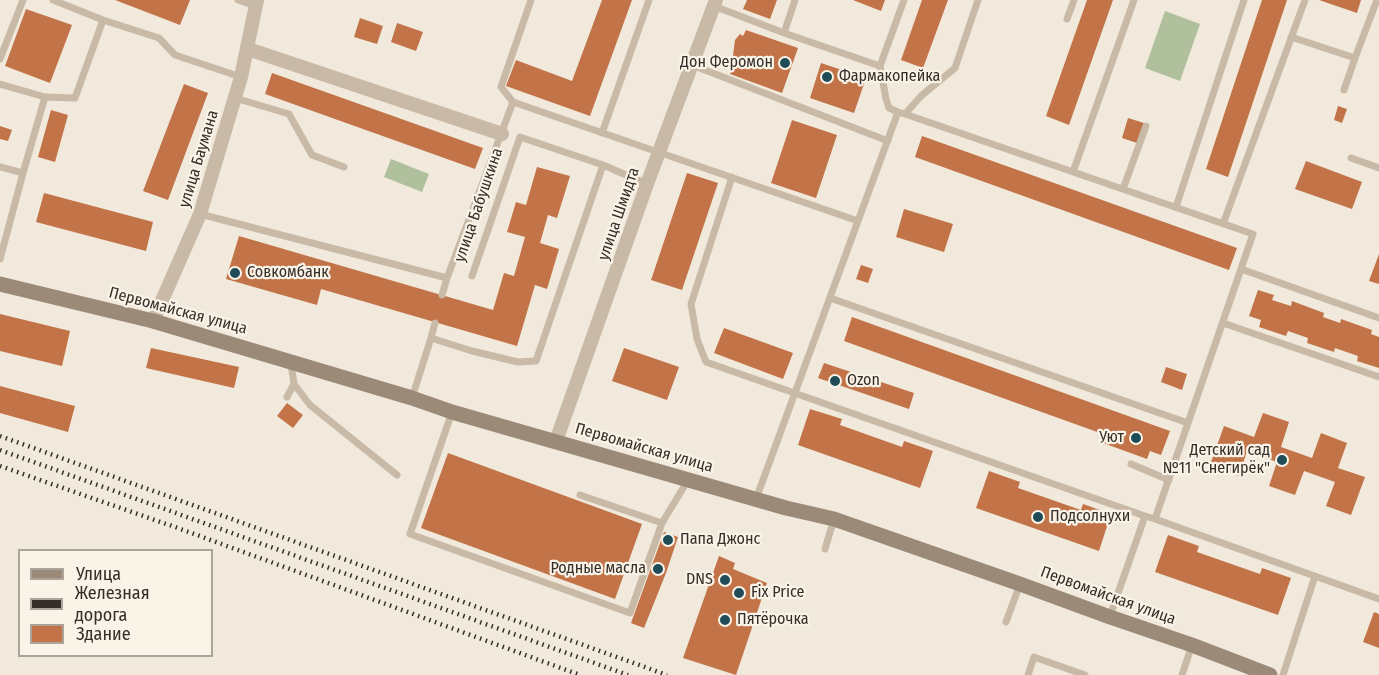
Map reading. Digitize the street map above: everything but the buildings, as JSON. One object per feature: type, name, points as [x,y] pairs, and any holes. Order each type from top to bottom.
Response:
[{"type":"main road","name":"Первомайская улица","points":[[0,284],[153,321],[453,412],[786,508],[834,519],[1192,645],[1270,675]]},
{"type":"street","name":"улица Баумана","points":[[153,321],[200,214],[241,77],[256,3]]},
{"type":"street","name":"улица Шмидта","points":[[556,441],[658,152],[715,3]]},
{"type":"street","name":"улица Бабушкина","points":[[248,49],[502,134]]},
{"type":"lane","points":[[0,59],[22,0]]},
{"type":"lane","points":[[53,0],[103,20],[159,38],[175,55],[241,77]]},
{"type":"lane","points":[[238,0],[256,3]]},
{"type":"lane","points":[[531,0],[501,87],[513,102],[858,221]]},
{"type":"lane","points":[[602,133],[649,0]]},
{"type":"lane","points":[[784,33],[795,0]]},
{"type":"lane","points":[[904,0],[880,66],[889,108],[1253,234],[1155,519]]},
{"type":"lane","points":[[756,499],[888,141],[902,113],[955,68],[978,0]]},
{"type":"lane","points":[[1067,19],[1074,0]]},
{"type":"lane","points":[[1073,172],[1134,0]]},
{"type":"lane","points":[[1176,207],[1244,0]]},
{"type":"lane","points":[[1223,224],[1305,0]]},
{"type":"lane","points":[[1344,90],[1377,0]]},
{"type":"lane","points":[[715,3],[784,33],[880,66]]},
{"type":"lane","points":[[0,84],[45,97],[75,98],[103,20]]},
{"type":"lane","points":[[1291,37],[1355,58]]},
{"type":"lane","points":[[692,65],[888,141]]},
{"type":"lane","points":[[0,258],[45,97]]},
{"type":"lane","points":[[235,98],[289,114],[312,155],[344,167]]},
{"type":"lane","points":[[442,296],[513,102]]},
{"type":"lane","points":[[1123,189],[1146,126]]},
{"type":"lane","name":"улица Бабушкина","points":[[472,276],[520,137],[603,165],[647,184]]},
{"type":"lane","points":[[1352,158],[1379,168]]},
{"type":"lane","points":[[431,338],[518,362],[536,361],[603,165]]},
{"type":"lane","points":[[0,168],[23,173]]},
{"type":"lane","points":[[732,177],[691,304],[697,339],[706,362],[1379,598]]},
{"type":"lane","points":[[200,214],[447,278]]},
{"type":"lane","points":[[1242,269],[1379,318]]},
{"type":"lane","points":[[830,298],[1188,423]]},
{"type":"lane","points":[[412,398],[435,322]]},
{"type":"lane","points":[[1223,323],[1379,377]]},
{"type":"lane","points":[[290,361],[294,384],[310,405],[397,475]]},
{"type":"lane","points":[[288,397],[294,384]]},
{"type":"lane","points":[[453,412],[410,534],[630,613],[662,523],[688,480]]},
{"type":"lane","points":[[1131,464],[1169,480]]},
{"type":"lane","points":[[580,495],[662,523]]},
{"type":"lane","points":[[1110,617],[1145,516]]},
{"type":"lane","points":[[825,549],[834,519]]},
{"type":"lane","points":[[1283,675],[1315,576]]},
{"type":"lane","points":[[1006,622],[1020,584]]},
{"type":"lane","points":[[1182,675],[1192,645]]},
{"type":"lane","points":[[1028,675],[1034,657],[1086,675]]},
{"type":"green space","points":[[1165,11],[1200,24],[1180,81],[1145,68]]},
{"type":"green space","points":[[391,159],[429,174],[422,192],[384,177]]},
{"type":"railway","points":[[0,436],[667,675]]},
{"type":"railway","points":[[0,450],[628,675]]},
{"type":"railway","points":[[0,466],[175,527],[580,675]]},
{"type":"place","name":"Дон Феромон","points":[[785,63]]},
{"type":"place","name":"Фармакопейка","points":[[827,77]]},
{"type":"place","name":"Совкомбанк","points":[[235,273]]},
{"type":"place","name":"Ozon","points":[[835,381]]},
{"type":"place","name":"Уют","points":[[1136,438]]},
{"type":"place","name":"Детский сад №11 \"Снегирёк\"","points":[[1282,460]]},
{"type":"place","name":"Подсолнухи","points":[[1038,517]]},
{"type":"place","name":"Папа Джонс","points":[[668,540]]},
{"type":"place","name":"Родные масла","points":[[658,569]]},
{"type":"place","name":"DNS","points":[[725,580]]},
{"type":"place","name":"Fix Price","points":[[739,593]]},
{"type":"place","name":"Пятёрочка","points":[[725,620]]}]
